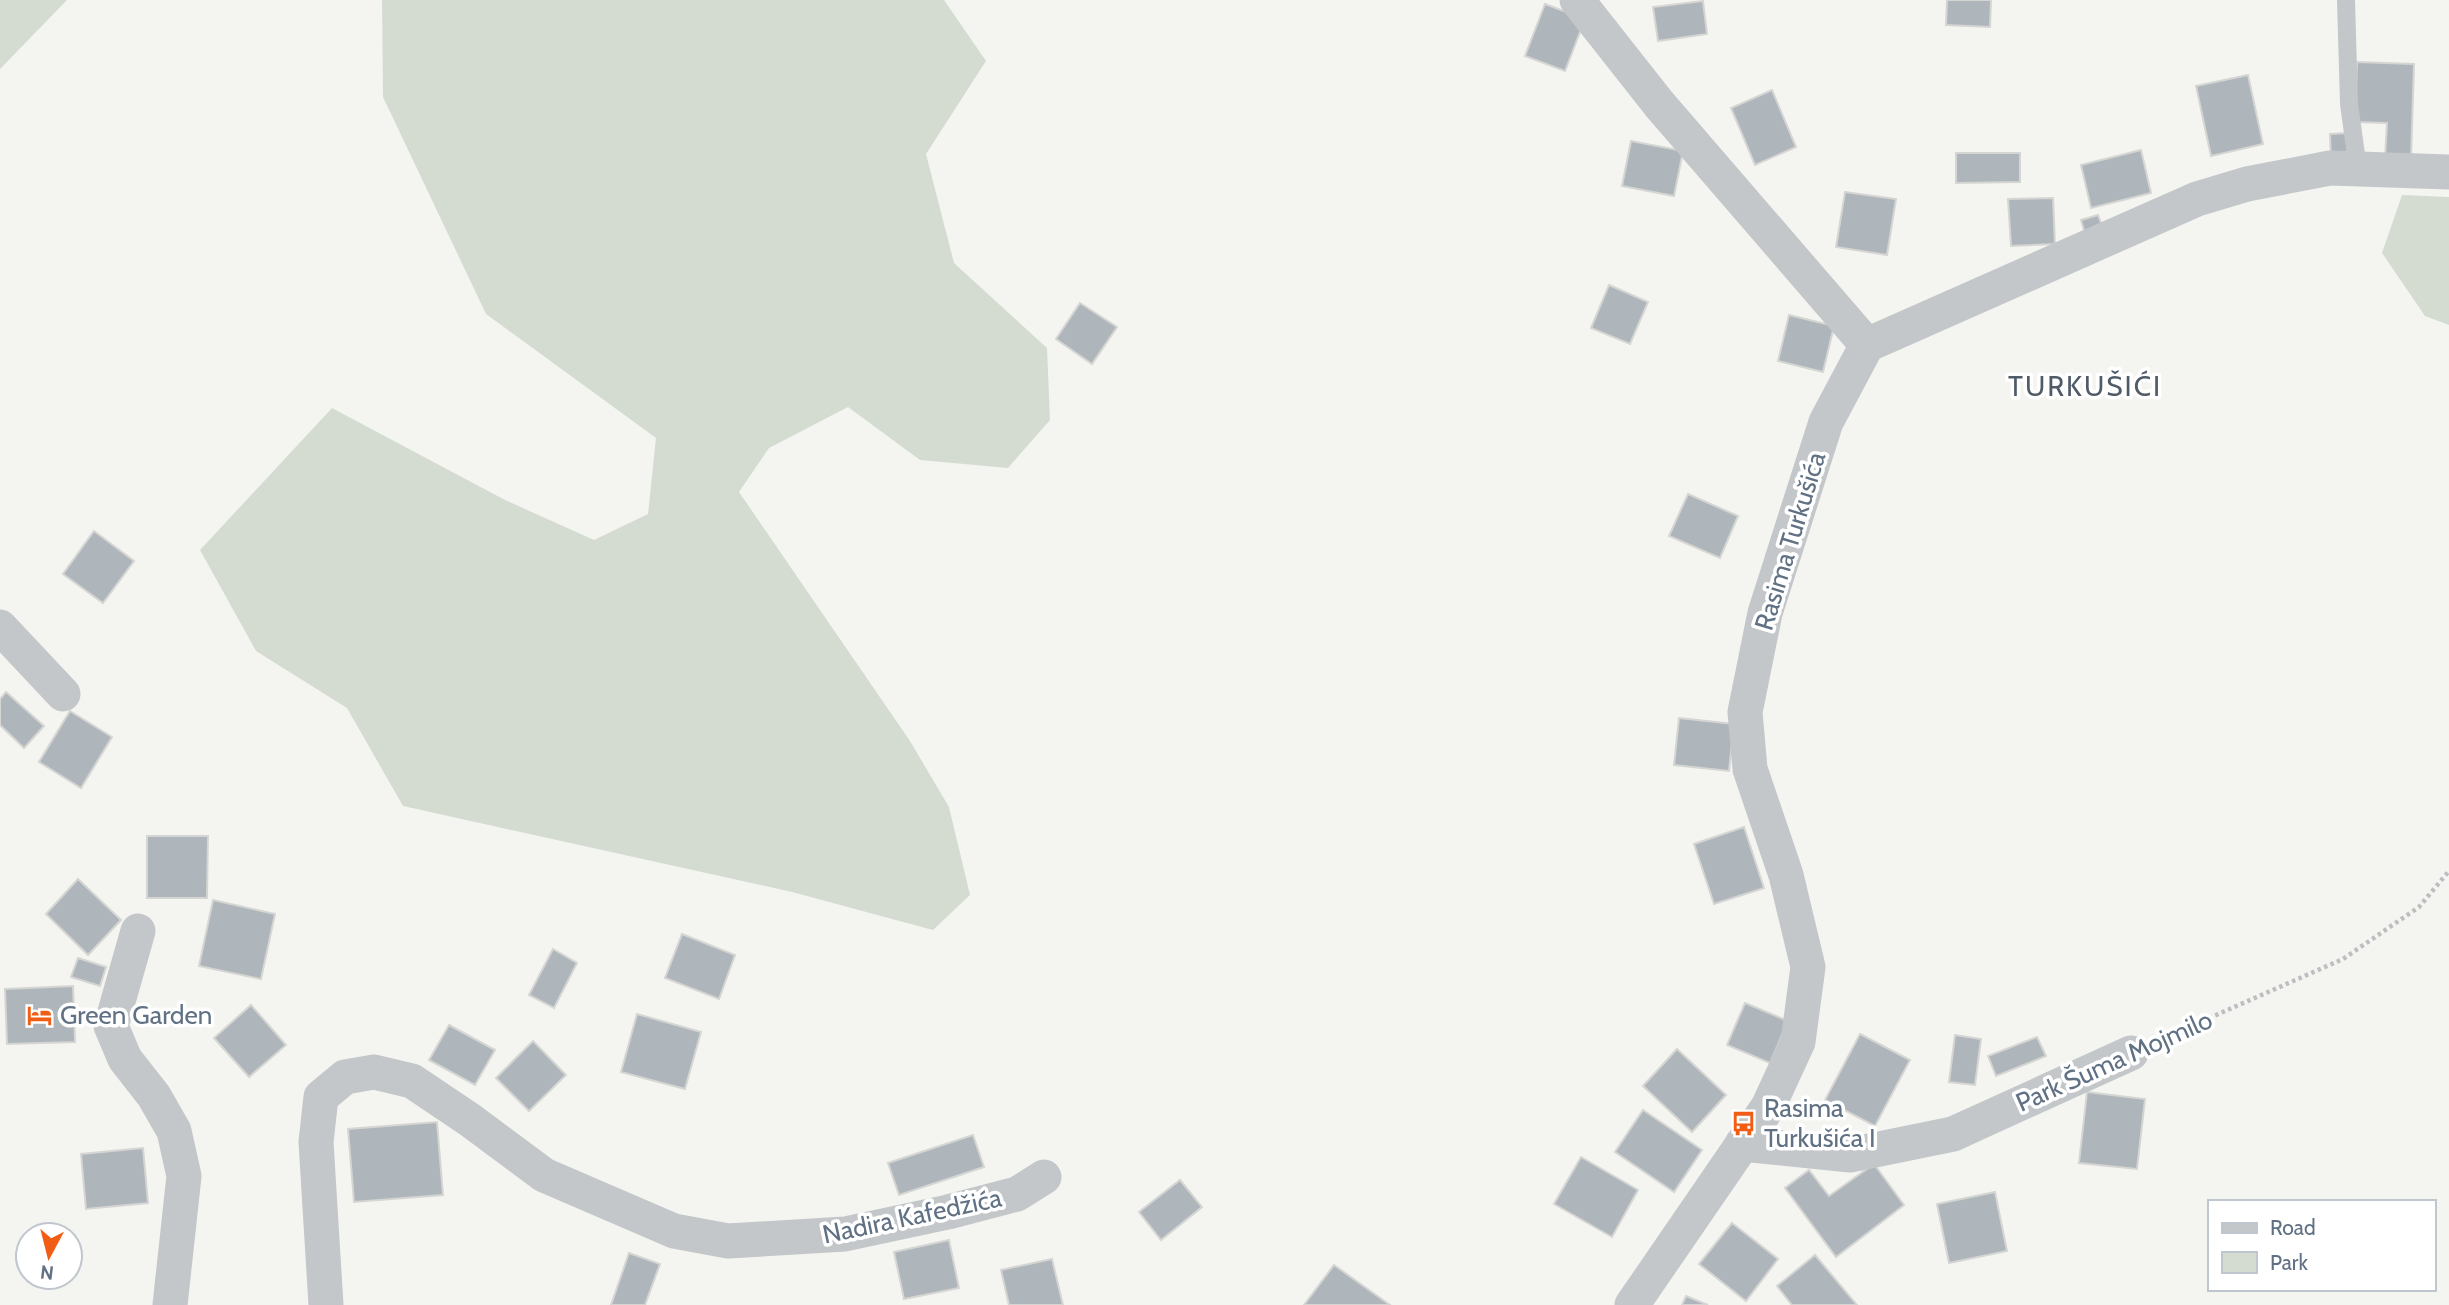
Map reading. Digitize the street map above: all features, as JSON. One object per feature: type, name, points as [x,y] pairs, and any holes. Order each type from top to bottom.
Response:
[{"type":"street","points":[[1577,0],[1660,104],[1867,345],[2197,199],[2247,184],[2330,168],[2449,172]]},
{"type":"street","name":"Rasima Turkušića","points":[[1632,1305],[1768,1107],[1798,1042],[1808,967],[1786,875],[1750,769],[1745,712],[1765,612],[1826,422],[1867,345]]},
{"type":"street","points":[[0,627],[63,694]]},
{"type":"street","points":[[138,932],[111,1026],[125,1059],[154,1096],[174,1131],[184,1176],[170,1305]]},
{"type":"street","name":"Park Šuma Mojmilo","points":[[1742,1144],[1850,1155],[1953,1134],[2131,1053]]},
{"type":"street","name":"Nadira Kafedžića","points":[[326,1305],[316,1142],[321,1097],[345,1077],[374,1072],[412,1080],[544,1175],[674,1230],[728,1241],[845,1234],[1017,1194],[1044,1177]]},
{"type":"lane","points":[[2346,0],[2349,104],[2358,169]]},
{"type":"path","name":"Park Šuma Mojmilo","points":[[2131,1053],[2343,959],[2419,907],[2449,871]]},
{"type":"green space","points":[[0,0],[67,0],[0,69]]},
{"type":"green space","points":[[382,0],[944,0],[986,61],[926,154],[954,263],[1047,348],[1050,420],[1008,468],[920,460],[848,407],[769,448],[739,492],[910,741],[949,807],[970,895],[933,930],[792,892],[403,806],[347,708],[256,651],[200,550],[332,408],[505,500],[594,540],[648,514],[656,438],[486,314],[383,97]]},
{"type":"green space","points":[[2402,195],[2449,197],[2449,325],[2425,316],[2382,253]]},
{"type":"building","points":[[1947,0],[1991,0],[1990,27],[1946,25]]},
{"type":"building","points":[[1703,1],[1707,34],[1658,41],[1653,7]]},
{"type":"building","points":[[1545,4],[1585,19],[1565,71],[1525,56]]},
{"type":"building","points":[[2357,62],[2414,64],[2411,159],[2385,159],[2387,123],[2355,122]]},
{"type":"building","points":[[2248,75],[2263,144],[2211,156],[2196,86]]},
{"type":"building","points":[[1772,90],[1796,147],[1755,165],[1731,108]]},
{"type":"building","points":[[2347,133],[2348,160],[2331,161],[2330,134]]},
{"type":"building","points":[[1631,141],[1683,151],[1674,196],[1622,186]]},
{"type":"building","points":[[2141,150],[2151,193],[2091,208],[2081,165]]},
{"type":"building","points":[[1956,153],[2020,153],[2020,182],[1956,183]]},
{"type":"building","points":[[1845,192],[1896,199],[1887,255],[1836,247]]},
{"type":"building","points":[[2053,198],[2055,244],[2011,246],[2008,199]]},
{"type":"building","points":[[2098,215],[2104,231],[2086,237],[2081,220]]},
{"type":"building","points":[[1609,285],[1648,302],[1630,344],[1591,328]]},
{"type":"building","points":[[1080,303],[1117,327],[1092,364],[1056,339]]},
{"type":"building","points":[[1789,315],[1834,326],[1823,372],[1778,361]]},
{"type":"building","points":[[1688,494],[1738,516],[1720,558],[1669,536]]},
{"type":"building","points":[[94,531],[134,561],[103,603],[63,574]]},
{"type":"building","points":[[6,692],[44,726],[24,748],[0,725],[0,699]]},
{"type":"building","points":[[70,711],[112,737],[81,788],[39,762]]},
{"type":"building","points":[[1679,718],[1734,724],[1729,771],[1674,765]]},
{"type":"building","points":[[1744,827],[1764,888],[1714,904],[1694,844]]},
{"type":"building","points":[[147,836],[208,836],[207,898],[147,898]]},
{"type":"building","points":[[78,879],[121,920],[88,955],[46,914]]},
{"type":"building","points":[[213,900],[275,914],[261,979],[199,966]]},
{"type":"building","points":[[682,934],[735,955],[719,999],[665,978]]},
{"type":"building","points":[[553,949],[577,963],[554,1008],[529,995]]},
{"type":"building","points":[[78,958],[106,967],[100,986],[71,977]]},
{"type":"building","name":"Green Garden","points":[[73,986],[75,1042],[7,1044],[5,989]]},
{"type":"building","points":[[1745,1003],[1788,1021],[1770,1063],[1727,1045]]},
{"type":"building","points":[[251,1005],[286,1045],[249,1077],[214,1038]]},
{"type":"building","points":[[637,1014],[701,1032],[685,1089],[621,1072]]},
{"type":"building","points":[[449,1025],[495,1050],[475,1085],[429,1060]]},
{"type":"building","points":[[1860,1034],[1910,1060],[1875,1126],[1825,1100]]},
{"type":"building","points":[[1955,1035],[1981,1039],[1975,1085],[1949,1082]]},
{"type":"building","points":[[2037,1037],[2046,1056],[1996,1076],[1988,1056]]},
{"type":"building","points":[[533,1041],[566,1075],[529,1111],[496,1078]]},
{"type":"building","points":[[1677,1049],[1726,1095],[1692,1132],[1643,1086]]},
{"type":"building","points":[[2087,1092],[2145,1099],[2137,1169],[2079,1163]]},
{"type":"building","points":[[1643,1110],[1702,1150],[1674,1192],[1615,1152]]},
{"type":"building","points":[[437,1122],[443,1195],[354,1202],[348,1129]]},
{"type":"building","points":[[973,1135],[984,1167],[899,1195],[888,1163]]},
{"type":"building","points":[[143,1148],[148,1203],[86,1209],[81,1154]]},
{"type":"building","points":[[1581,1157],[1638,1190],[1612,1237],[1554,1204]]},
{"type":"building","points":[[1874,1164],[1904,1205],[1836,1257],[1785,1188],[1809,1170],[1829,1196]]},
{"type":"building","points":[[1180,1180],[1202,1207],[1161,1240],[1139,1212]]},
{"type":"building","points":[[1995,1192],[2007,1251],[1949,1263],[1937,1204]]},
{"type":"building","points":[[1732,1223],[1778,1259],[1746,1301],[1699,1264]]},
{"type":"building","points":[[949,1240],[959,1288],[904,1299],[894,1252]]},
{"type":"building","points":[[629,1253],[660,1264],[645,1305],[611,1305]]},
{"type":"building","points":[[1815,1255],[1857,1305],[1792,1305],[1777,1286]]},
{"type":"building","points":[[1052,1259],[1063,1305],[1009,1305],[1001,1270]]},
{"type":"building","points":[[1334,1265],[1390,1305],[1304,1305]]},
{"type":"building","points":[[1686,1296],[1708,1305],[1682,1305]]},
{"type":"place","name":"Green Garden","points":[[40,1015]]},
{"type":"place","name":"Rasima Turkušića I","points":[[1744,1123]]},
{"type":"district","name":"TURKUŠIĆI","points":[[2085,386]]}]
